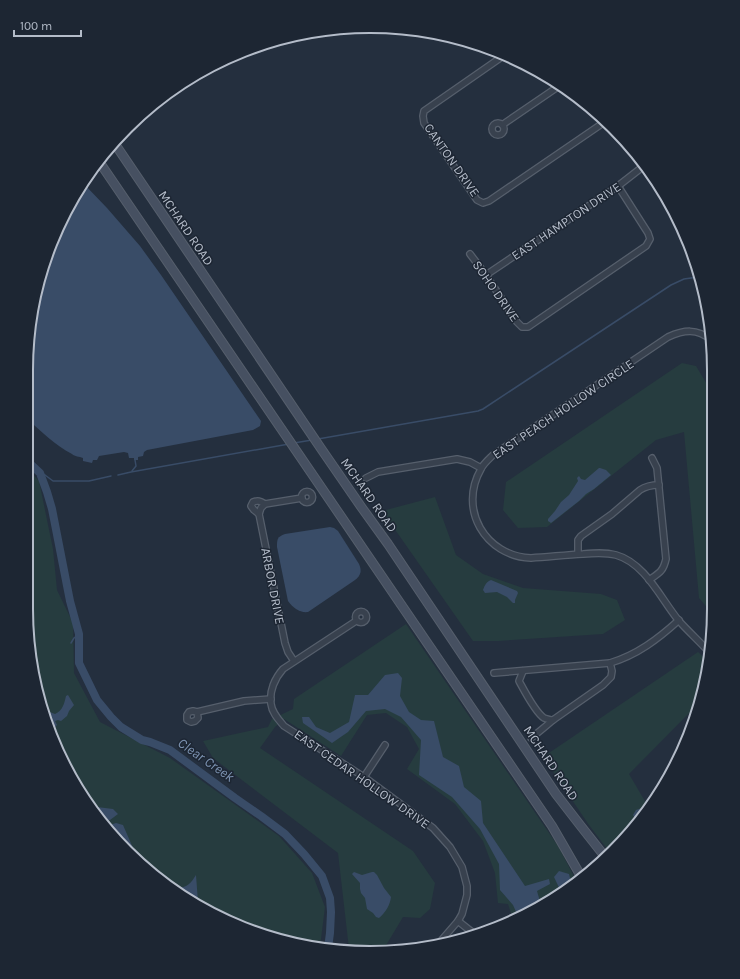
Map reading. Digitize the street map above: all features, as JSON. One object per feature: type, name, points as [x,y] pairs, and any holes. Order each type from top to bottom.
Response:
[{"type":"main road","name":"MCHARD ROAD","points":[[117,148],[322,450],[388,544],[556,794],[602,853]]},
{"type":"main road","points":[[102,166],[547,820],[579,873]]},
{"type":"street","name":"CANTON DRIVE","points":[[499,59],[424,111],[423,116],[424,123],[477,200],[483,202],[489,201],[600,125]]},
{"type":"street","points":[[502,125],[555,89]]},
{"type":"street","name":"EAST HAMPTON DRIVE","points":[[486,275],[618,186],[640,169]]},
{"type":"street","name":"SOHO DRIVE","points":[[470,254],[486,275],[517,322],[522,327],[528,327],[646,246],[650,239],[648,233],[618,186]]},
{"type":"street","name":"EAST PEACH HOLLOW CIRCLE","points":[[705,336],[693,331],[678,333],[668,337],[493,455],[481,468],[474,487],[472,499],[478,524],[492,543],[503,551],[524,558],[606,553],[617,555],[633,563],[649,580],[679,620],[705,647]]},
{"type":"street","points":[[649,580],[661,572],[666,559],[657,468],[652,458]]},
{"type":"street","points":[[366,478],[378,472],[457,460],[470,462],[481,468]]},
{"type":"street","points":[[578,554],[578,540],[581,536],[612,514],[645,487],[659,485]]},
{"type":"street","name":"ARBOR DRIVE","points":[[294,661],[288,652],[285,643],[262,509],[302,498]]},
{"type":"street","points":[[494,673],[610,664],[627,658],[644,648],[679,620]]},
{"type":"street","points":[[197,712],[244,701],[271,699],[273,686],[283,669],[356,621]]},
{"type":"street","points":[[532,738],[553,720],[604,685],[611,677],[612,671],[610,664]]},
{"type":"street","points":[[523,671],[519,681],[529,699],[545,718],[553,720]]},
{"type":"street","name":"EAST CEDAR HOLLOW DRIVE","points":[[271,699],[271,704],[277,718],[284,726],[364,777],[433,828],[447,842],[462,867],[467,886],[467,895],[462,914],[443,938]]},
{"type":"street","points":[[364,777],[384,745]]},
{"type":"street","points":[[458,921],[470,931]]},
{"type":"green space","points":[[682,363],[696,366],[707,384],[707,607],[699,598],[684,432],[656,440],[547,527],[518,528],[503,510],[506,482]]},
{"type":"green space","points":[[33,475],[39,481],[53,549],[57,590],[73,623],[74,673],[100,722],[170,758],[279,836],[312,873],[325,907],[321,942],[283,935],[221,911],[201,901],[183,889],[148,862],[117,831],[90,796],[78,778],[59,738],[44,696],[39,675],[33,609]]},
{"type":"green space","points":[[435,497],[456,555],[483,574],[523,588],[601,594],[617,600],[625,620],[603,634],[498,641],[473,641],[382,511]]},
{"type":"green space","points":[[406,624],[558,846],[574,877],[538,901],[511,914],[508,904],[498,903],[495,873],[483,841],[455,804],[407,769],[419,749],[407,727],[386,713],[367,715],[341,756],[284,719],[275,727],[260,748],[413,851],[435,883],[430,909],[420,918],[403,917],[386,945],[349,945],[338,853],[213,758],[203,741],[268,727],[272,719],[293,709],[294,699]]},
{"type":"green space","points":[[698,652],[703,657],[701,675],[691,711],[629,774],[646,802],[623,831],[607,848],[543,757]]},
{"type":"water","points":[[87,187],[140,246],[261,421],[260,426],[253,430],[147,450],[144,452],[143,456],[138,457],[138,460],[129,458],[128,453],[124,452],[99,456],[97,460],[93,460],[92,463],[83,461],[83,458],[74,456],[48,438],[33,424],[34,348],[39,304],[44,283],[59,241],[78,201]]},
{"type":"water","points":[[599,468],[606,470],[611,475],[551,523],[548,521],[561,502],[569,495],[578,481],[577,478],[579,476],[581,479],[585,480]]},
{"type":"water","points":[[330,527],[338,531],[359,564],[359,576],[308,612],[299,611],[288,601],[277,547],[277,540],[280,536],[285,534]]},
{"type":"water","points":[[491,580],[517,591],[518,593],[515,603],[497,592],[485,593],[483,590],[484,587]]},
{"type":"water","points":[[398,673],[402,678],[400,696],[409,712],[421,720],[434,721],[443,757],[459,766],[464,787],[481,801],[483,823],[525,886],[549,879],[550,884],[537,891],[540,900],[516,912],[513,905],[500,890],[499,864],[480,829],[452,797],[419,775],[421,740],[401,717],[385,709],[366,711],[348,732],[332,743],[303,723],[302,717],[309,717],[316,727],[330,733],[349,722],[355,695],[368,695],[385,675]]},
{"type":"water","points":[[68,695],[74,705],[67,716],[61,721],[55,721],[57,725],[55,727],[49,712],[55,714],[60,711],[66,696]]},
{"type":"water","points":[[98,807],[113,809],[118,814],[108,821]]},
{"type":"water","points":[[641,808],[634,817],[633,815],[636,810]]},
{"type":"water","points":[[116,823],[123,825],[133,848],[117,831],[112,824]]},
{"type":"water","points":[[559,871],[569,874],[570,879],[559,888],[554,877]]},
{"type":"water","points":[[354,872],[362,875],[374,872],[391,897],[390,903],[379,918],[367,909],[365,898],[361,893],[360,883],[352,874]]},
{"type":"water","points":[[196,875],[198,899],[181,887],[192,880]]},
{"type":"waterway","points":[[318,439],[483,409],[671,285],[684,279],[694,278]]},
{"type":"waterway","points":[[294,443],[312,440]]},
{"type":"waterway","points":[[118,475],[289,444]]},
{"type":"waterway","points":[[132,471],[136,466],[135,460]]},
{"type":"waterway","name":"Clear Creek","points":[[33,466],[40,473],[52,509],[70,601],[79,634],[79,663],[97,700],[121,727],[142,740],[170,750],[285,834],[322,876],[330,898],[331,912],[329,943]]},
{"type":"waterway","points":[[40,473],[53,481],[89,481],[111,476]]},
{"type":"waterway","points":[[71,643],[79,634]]}]
